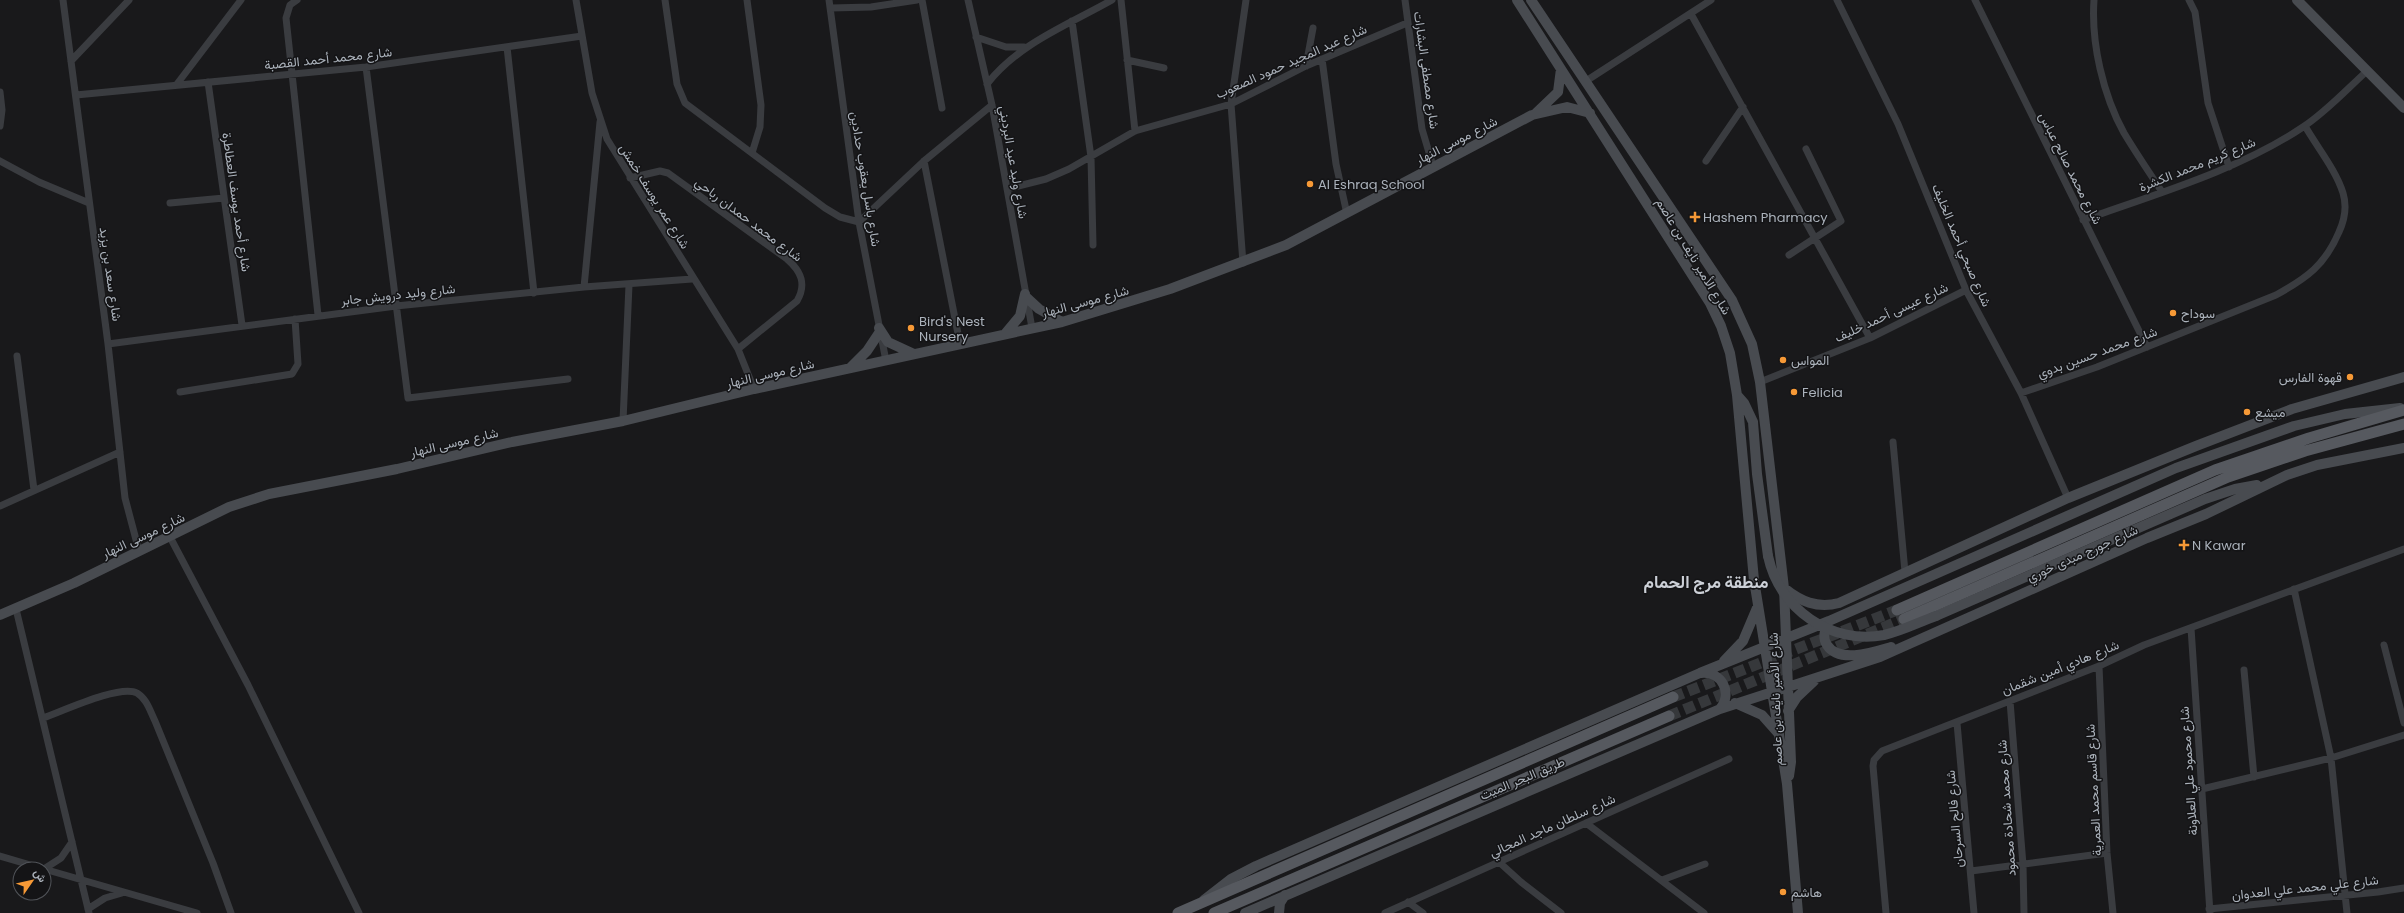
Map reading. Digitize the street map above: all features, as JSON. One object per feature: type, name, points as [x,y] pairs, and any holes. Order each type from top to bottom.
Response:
[{"type":"main road","points":[[1897,610],[2215,470],[2309,438],[2404,409]]},
{"type":"main road","points":[[1904,619],[2228,477],[2305,451],[2404,424]]},
{"type":"main road","points":[[1178,913],[1673,697]]},
{"type":"main road","name":"طريق البحر الميت","points":[[1214,913],[1669,716]]},
{"type":"street","name":"شارع سعد بن يزيد","points":[[63,0],[108,344],[125,498],[139,551]]},
{"type":"street","points":[[71,61],[129,0]]},
{"type":"street","points":[[177,84],[241,0]]},
{"type":"street","points":[[298,0],[290,5],[286,18],[318,315]]},
{"type":"street","name":"شارع عمر يوسف خمش","points":[[576,0],[592,94],[600,122],[612,150],[738,350],[754,390]]},
{"type":"street","points":[[665,0],[671,53],[677,84],[682,99],[696,113],[833,213],[859,222],[924,161],[992,105]]},
{"type":"street","points":[[747,0],[761,112],[760,127],[752,153]]},
{"type":"street","name":"شارع باسل يعقوب حدادين","points":[[829,0],[859,222],[886,361]]},
{"type":"street","points":[[830,8],[871,7],[917,0]]},
{"type":"street","points":[[922,0],[942,108]]},
{"type":"street","name":"شارع وليد عيد البرديني","points":[[968,0],[992,105],[1025,296],[1032,328]]},
{"type":"street","points":[[987,84],[1000,68],[1028,46],[1102,3],[1112,0]]},
{"type":"street","points":[[1121,0],[1135,131]]},
{"type":"street","points":[[1243,263],[1231,104],[1246,0]]},
{"type":"street","name":"شارع مصطفى البشارات","points":[[1405,0],[1422,129],[1433,166]]},
{"type":"street","name":"شارع الأمير نايف بن عاصم","points":[[1517,0],[1710,303],[1721,326],[1730,353],[1737,395],[1758,606],[1787,784]]},
{"type":"street","name":"شارع الأمير نايف بن عاصم","points":[[1531,0],[1732,300],[1752,344],[1760,382],[1784,588],[1790,762],[1787,784]]},
{"type":"street","points":[[1586,81],[1691,14],[1710,0]]},
{"type":"street","name":"شارع صبحي أحمد الخليف","points":[[1837,0],[1898,124],[1966,290],[2021,393],[2068,498]]},
{"type":"street","name":"شارع محمد صالح عباس","points":[[1975,0],[2147,347]]},
{"type":"street","points":[[2094,0],[2098,54],[2115,114],[2162,192]]},
{"type":"street","points":[[2189,0],[2195,12],[2208,103],[2229,167]]},
{"type":"street","points":[[2297,0],[2404,108]]},
{"type":"street","points":[[1691,14],[1870,338]]},
{"type":"street","points":[[1072,21],[1091,157],[1093,245]]},
{"type":"street","name":"شارع عبد المجيد حمود الصعوب","points":[[1007,189],[1046,179],[1091,157],[1135,131],[1231,104],[1306,66],[1407,23]]},
{"type":"street","points":[[1306,66],[1313,28]]},
{"type":"street","name":"شارع محمد أحمد القصبة","points":[[76,95],[366,66],[582,36]]},
{"type":"street","points":[[976,37],[1006,47],[1028,46]]},
{"type":"street","points":[[507,47],[534,293]]},
{"type":"street","points":[[1322,59],[1336,164],[1347,214]]},
{"type":"street","points":[[1127,60],[1164,68]]},
{"type":"street","points":[[366,66],[408,398],[568,379]]},
{"type":"street","name":"شارع موسى النهار","points":[[0,615],[16,609],[170,537],[229,507],[269,494],[397,469],[512,442],[623,421],[849,368],[1062,322],[1110,310],[1243,263],[1347,214],[1433,166],[1532,115],[1558,92],[1561,69]]},
{"type":"street","name":"شارع كريم محمد الكشرة","points":[[2083,220],[2229,167],[2272,146],[2304,126],[2367,72]]},
{"type":"street","name":"شارع أحمد يوسف العطاطرة","points":[[208,82],[242,325]]},
{"type":"street","points":[[0,92],[2,118],[0,126]]},
{"type":"street","name":"شارع موسى النهار","points":[[1532,115],[1567,107],[1590,113]]},
{"type":"street","points":[[1706,161],[1743,108]]},
{"type":"street","points":[[584,287],[600,122]]},
{"type":"street","name":"شارع محمد حسين بدوي","points":[[2021,393],[2097,367],[2276,295],[2301,282],[2328,256],[2344,221],[2344,194],[2304,126]]},
{"type":"street","points":[[1789,255],[1841,221],[1806,150]]},
{"type":"street","points":[[0,161],[39,182],[89,203]]},
{"type":"street","points":[[924,161],[960,344]]},
{"type":"street","name":"شارع محمد حمدان رباحي","points":[[630,178],[660,171],[668,173],[787,259],[798,270],[803,282],[801,295],[797,301],[738,350]]},
{"type":"street","points":[[170,203],[224,198]]},
{"type":"street","name":"شارع وليد درويش جابر","points":[[108,344],[242,325],[396,306],[584,287],[629,285],[692,279]]},
{"type":"street","points":[[623,421],[629,285]]},
{"type":"street","name":"شارع عيسى أحمد خليف","points":[[1760,382],[1870,338],[1966,290]]},
{"type":"street","points":[[1004,334],[1020,316],[1025,296],[1039,309],[1062,322]]},
{"type":"street","points":[[180,392],[292,374],[298,364],[295,319]]},
{"type":"street","points":[[849,368],[867,351],[879,330],[888,342],[914,354]]},
{"type":"street","points":[[17,356],[34,490]]},
{"type":"street","points":[[1784,588],[1804,602],[1830,606],[2068,498],[2196,446],[2292,409],[2404,377]]},
{"type":"street","points":[[1737,395],[1744,403],[1753,422],[1757,474],[1768,556],[1774,578],[1788,599],[1811,620],[1836,632],[1861,637],[1884,634],[1936,616],[2205,499],[2235,489],[2266,484]]},
{"type":"street","points":[[1199,904],[1225,883],[1256,866],[1700,673],[1829,621],[2176,468],[2294,426],[2345,414],[2404,409]]},
{"type":"street","points":[[1893,442],[1905,572]]},
{"type":"street","points":[[2119,493],[2138,477],[2196,446]]},
{"type":"street","name":"شارع جورج مبدى خوري","points":[[1773,691],[1788,688],[1880,657],[1960,623],[2147,538],[2206,514],[2266,484],[2317,465],[2404,448]]},
{"type":"street","points":[[0,506],[120,452]]},
{"type":"street","points":[[170,537],[248,685],[359,913]]},
{"type":"street","name":"شارع هادي أمين شقمان","points":[[1886,913],[1873,766],[1874,760],[1887,748],[2010,702],[2099,666],[2144,645],[2404,549]]},
{"type":"street","points":[[2294,590],[2331,758],[2347,913]]},
{"type":"street","points":[[1715,667],[1725,660],[1743,641],[1755,619],[1758,606]]},
{"type":"street","points":[[16,609],[44,718],[80,880],[89,911],[105,898],[124,892]]},
{"type":"street","points":[[1829,621],[1825,630],[1825,643],[1835,652],[1848,654],[1881,650],[1960,623]]},
{"type":"street","name":"شارع محمود علي العلاونة","points":[[2191,628],[2209,911]]},
{"type":"street","points":[[2384,645],[2404,723]]},
{"type":"street","name":"شارع قاسم محمد العمرية","points":[[2099,666],[2107,853],[2112,913]]},
{"type":"street","points":[[2244,670],[2254,777]]},
{"type":"street","points":[[1700,673],[1711,673],[1722,682],[1726,696],[1720,709]]},
{"type":"street","points":[[1788,711],[1803,690],[1820,677]]},
{"type":"street","points":[[44,718],[117,692],[130,691],[141,696],[146,702],[158,728],[213,863],[231,913]]},
{"type":"street","name":"طريق البحر الميت","points":[[1245,913],[1720,709],[1773,691]]},
{"type":"street","name":"شارع محمد شحادة محمود","points":[[2010,702],[2023,865],[2024,913]]},
{"type":"street","points":[[1735,703],[1762,715],[1775,728],[1779,737]]},
{"type":"street","name":"شارع فالح السرحان","points":[[1957,723],[1974,913]]},
{"type":"street","points":[[2202,789],[2331,758],[2404,735]]},
{"type":"street","name":"شارع سلطان ماجد المجالي","points":[[1385,913],[1729,759]]},
{"type":"street","points":[[1787,784],[1798,913]]},
{"type":"street","points":[[1586,823],[1704,913]]},
{"type":"street","points":[[52,864],[61,858],[72,842]]},
{"type":"street","points":[[1971,871],[2107,853]]},
{"type":"street","points":[[0,856],[17,861]]},
{"type":"street","points":[[1499,862],[1521,882],[1561,913]]},
{"type":"street","points":[[1662,880],[1705,864]]},
{"type":"street","points":[[52,871],[197,913]]},
{"type":"street","name":"شارع علي محمد علي العدوان","points":[[2209,911],[2404,888]]},
{"type":"street","points":[[1279,913],[1280,903],[1285,895]]},
{"type":"street","points":[[1408,902],[1423,913]]},
{"type":"tunnel","points":[[1673,697],[1897,610]]},
{"type":"tunnel","points":[[1669,716],[1904,619]]},
{"type":"place","name":"Al Eshraq School","points":[[1310,184]]},
{"type":"place","name":"Hashem Pharmacy","points":[[1695,217]]},
{"type":"place","name":"سوداح","points":[[2173,313]]},
{"type":"place","name":"Bird's Nest Nursery","points":[[911,328]]},
{"type":"place","name":"المواس","points":[[1783,360]]},
{"type":"place","name":"قهوة الفارس","points":[[2350,377]]},
{"type":"place","name":"Felicia","points":[[1794,392]]},
{"type":"place","name":"ميشع","points":[[2247,412]]},
{"type":"place","name":"N Kawar","points":[[2184,545]]},
{"type":"place","name":"هاشم","points":[[1783,892]]},
{"type":"district","name":"منطقة مرج الحمام","points":[[1706,582]]}]
